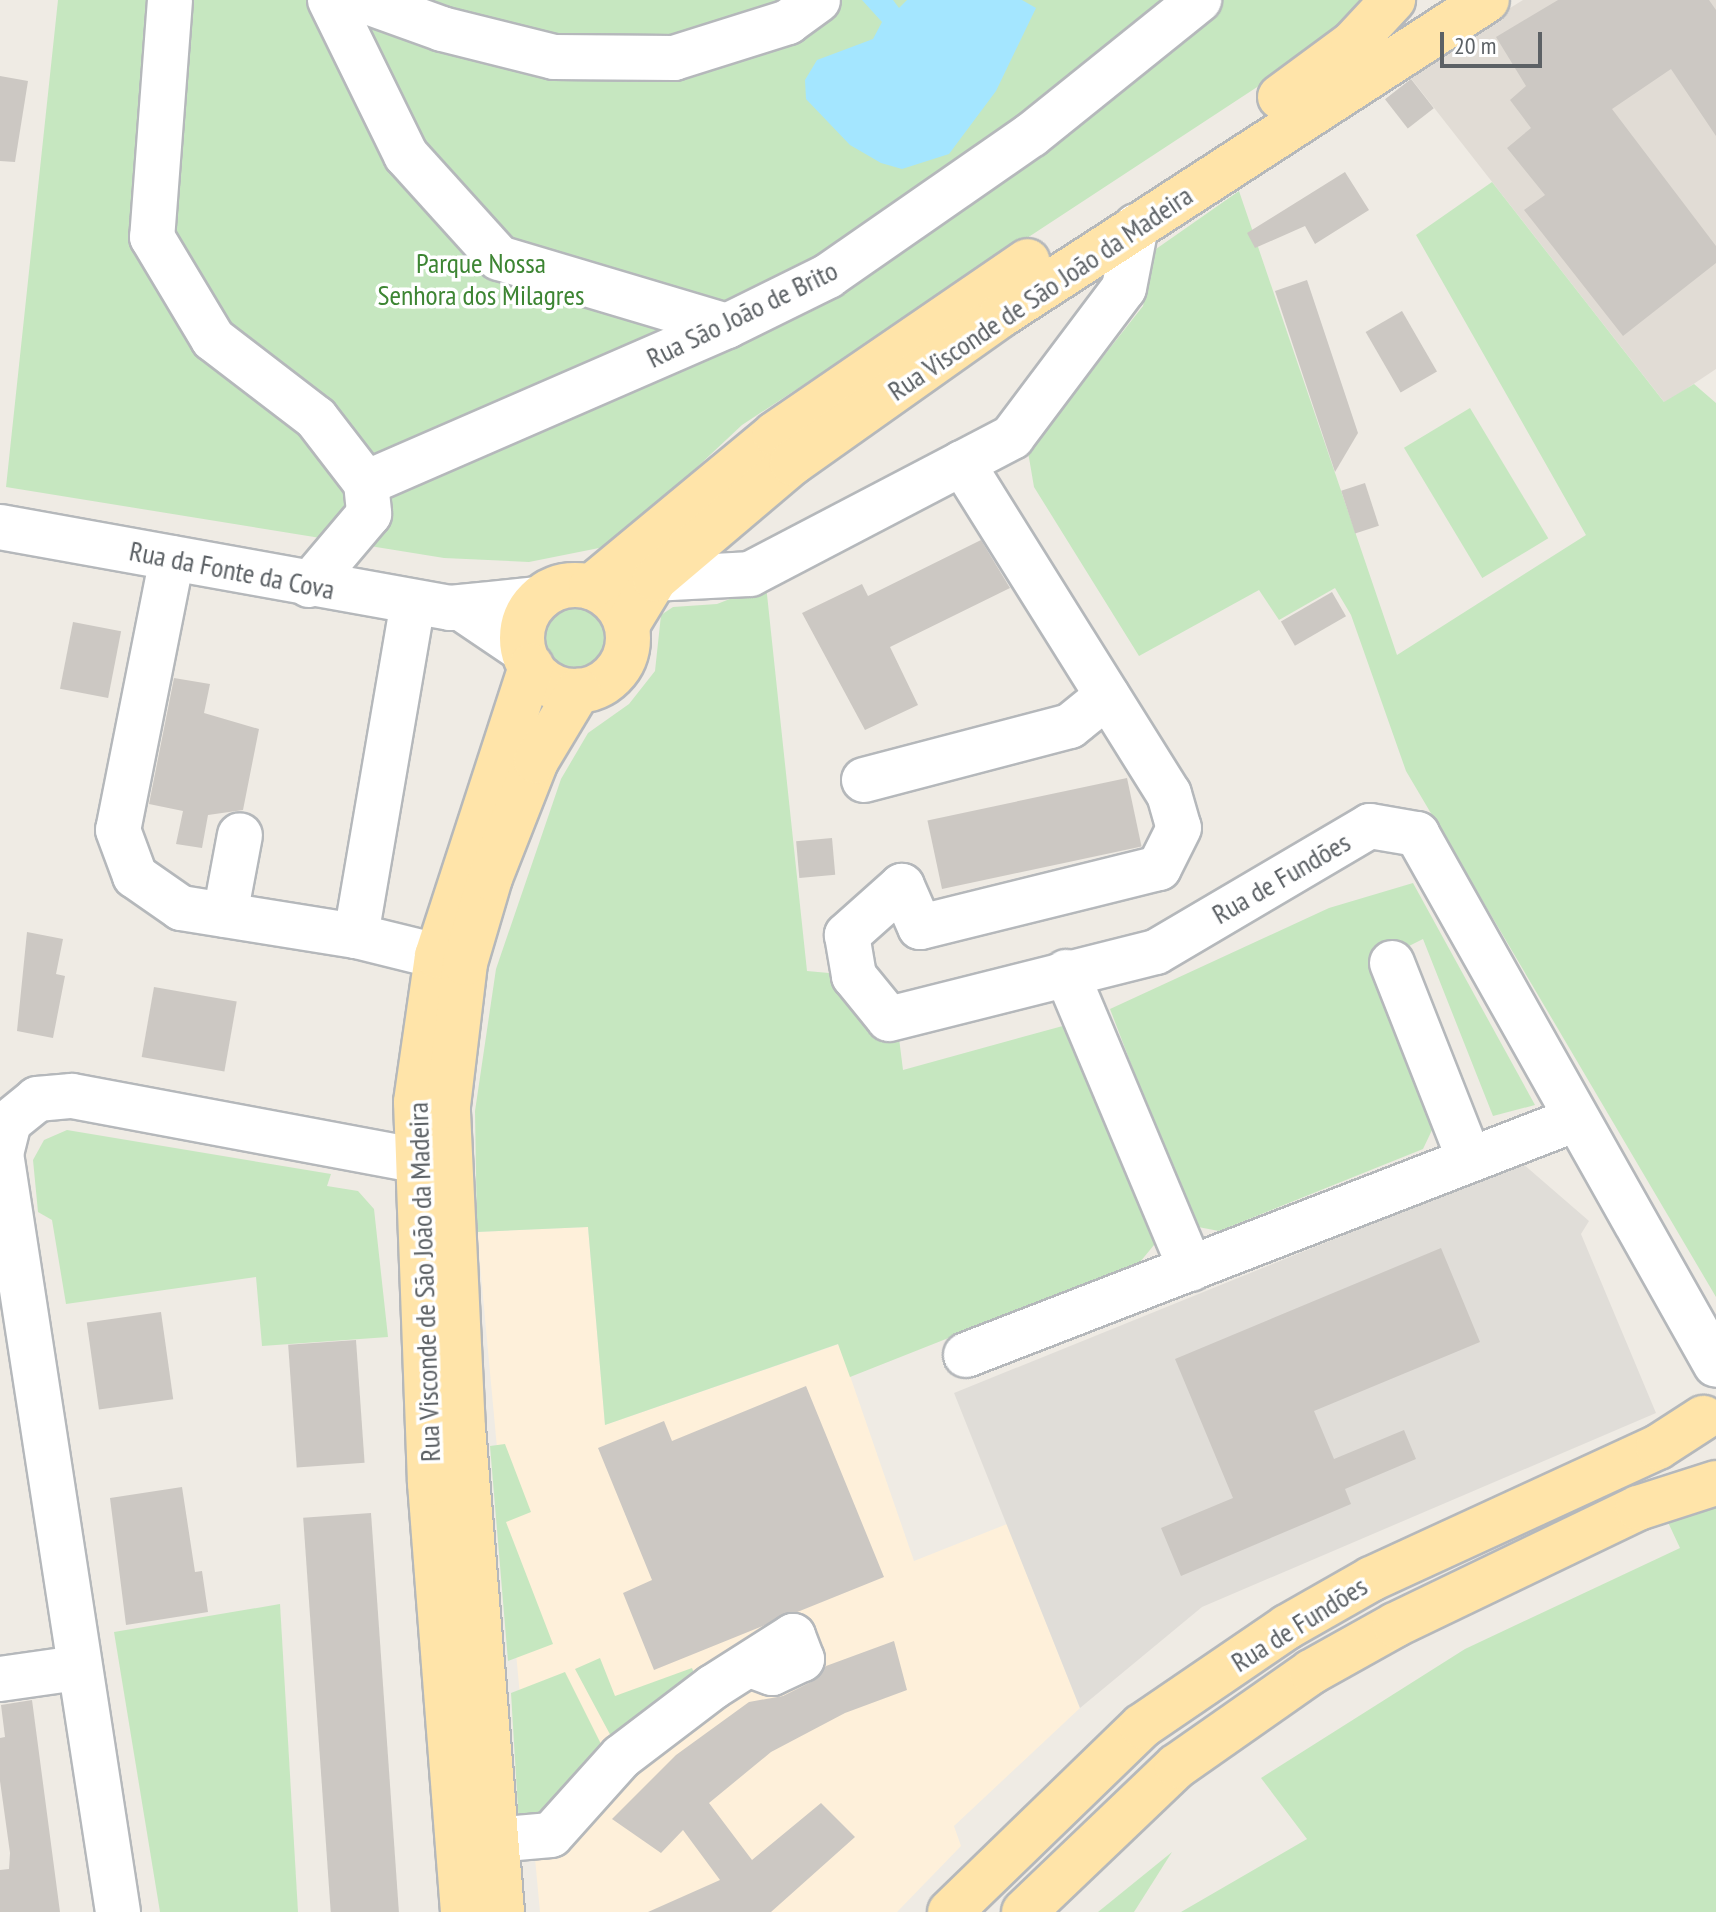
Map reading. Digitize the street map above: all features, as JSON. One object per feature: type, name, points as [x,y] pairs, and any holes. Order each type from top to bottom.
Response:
[{"type":"main road","name":"Rua Visconde de São João da Madeira","points":[[591,587],[775,434],[1321,71],[1393,0]]},
{"type":"main road","name":"Rua Visconde de São João da Madeira","points":[[502,1912],[494,1840],[451,1235],[448,1106],[465,963],[490,878],[536,761],[578,691],[611,677],[623,661],[627,625],[655,579],[792,463],[1136,226],[1487,0]]},
{"type":"main road","points":[[539,599],[554,588],[591,587],[620,609],[627,625]]},
{"type":"main road","name":"Rua Visconde de São João da Madeira","points":[[463,1912],[430,1483],[415,1160],[416,1102],[437,956],[527,658],[525,622],[539,599]]},
{"type":"main road","points":[[527,658],[552,684],[578,691]]},
{"type":"main road","name":"Rua de Fundões","points":[[1710,1406],[1706,1447],[1716,1463]]},
{"type":"main road","name":"Rua de Fundões","points":[[950,1912],[1142,1726],[1287,1627],[1371,1579],[1658,1447],[1710,1406]]},
{"type":"main road","name":"Rua de Fundões","points":[[1024,1912],[1177,1766],[1311,1672],[1409,1617],[1638,1508],[1716,1483]]},
{"type":"street","points":[[170,0],[152,237],[213,339],[316,418],[366,483],[369,514],[309,585]]},
{"type":"street","points":[[330,0],[406,155],[499,258],[727,326]]},
{"type":"street","points":[[362,0],[442,29],[554,57],[674,58],[752,36],[788,22],[818,0]]},
{"type":"street","name":"Rua São João de Brito","points":[[366,483],[727,326],[828,276],[1031,135],[1199,0]]},
{"type":"street","points":[[655,579],[750,574],[1012,437],[1124,288],[1136,226]]},
{"type":"street","points":[[864,780],[1070,726],[1107,696],[962,463]]},
{"type":"street","name":"Rua da Fonte da Cova","points":[[0,527],[309,585],[464,610],[539,599]]},
{"type":"street","points":[[172,558],[118,830],[135,876],[181,908],[356,936],[437,956]]},
{"type":"street","points":[[356,936],[413,602]]},
{"type":"street","name":"Rua da Fonte da Cova","points":[[464,610],[527,658]]},
{"type":"street","name":"Rua de Fundões","points":[[1107,696],[1169,794],[1179,828],[1159,868],[920,927],[902,886],[847,935],[854,976],[889,1019],[1066,972],[1156,952],[1370,826],[1417,834],[1716,1365]]},
{"type":"street","points":[[225,915],[240,835]]},
{"type":"street","points":[[1392,963],[1469,1158]]},
{"type":"street","points":[[1066,972],[1191,1269]]},
{"type":"street","points":[[118,1912],[77,1668],[1,1154],[9,1122],[37,1099],[72,1096],[415,1160]]},
{"type":"street","points":[[966,1355],[1576,1119]]},
{"type":"street","points":[[494,1840],[551,1835],[621,1757],[750,1665]]},
{"type":"street","points":[[0,1679],[77,1668]]},
{"type":"shaded area","points":[[1523,0],[1716,0],[1716,369],[1665,403],[1406,72]]},
{"type":"shaded area","points":[[1522,1163],[1589,1221],[1581,1234],[1656,1413],[1202,1607],[1080,1708],[954,1393]]},
{"type":"shaded area","points":[[588,1227],[605,1425],[839,1344],[914,1561],[1007,1524],[1080,1708],[954,1826],[961,1846],[897,1912],[540,1912],[477,1232]]},
{"type":"green space","name":"Parque Nossa Senhora dos Milagres","points":[[58,0],[1369,0],[1344,30],[742,425],[614,545],[529,562],[444,558],[6,487]]},
{"type":"green space","points":[[1492,182],[1664,402],[1694,384],[1716,403],[1716,1297],[1406,771],[1351,615],[1335,588],[1279,620],[1259,590],[1139,656],[1034,487],[1028,452],[1143,306],[1156,249],[1239,191],[1397,655],[1586,535],[1416,235]]},
{"type":"green space","points":[[1470,408],[1548,538],[1482,578],[1404,448]]},
{"type":"green space","points":[[766,585],[807,971],[840,974],[899,1038],[903,1070],[1070,1024],[1159,1239],[1140,1262],[850,1377],[838,1344],[605,1425],[588,1227],[477,1232],[475,1111],[496,969],[561,779],[588,733],[629,704],[655,671],[661,615],[673,607],[717,604]]},
{"type":"green space","points":[[575,604],[599,614],[609,638],[599,662],[575,672],[551,662],[541,638],[551,614]]},
{"type":"green space","points":[[1413,883],[1535,1105],[1493,1116],[1423,939],[1373,964],[1433,1128],[1423,1149],[1219,1231],[1193,1226],[1110,1009],[1329,908]]},
{"type":"green space","points":[[67,1130],[331,1174],[327,1186],[358,1191],[374,1209],[388,1337],[262,1346],[256,1277],[66,1304],[52,1220],[38,1212],[33,1160],[44,1140]]},
{"type":"green space","points":[[505,1444],[531,1512],[506,1522],[553,1644],[508,1661],[490,1446]]},
{"type":"green space","points":[[1716,1505],[1716,1912],[1181,1912],[1307,1839],[1261,1778],[1465,1649],[1680,1548],[1666,1518]]},
{"type":"green space","points":[[280,1604],[298,1912],[160,1912],[114,1632]]},
{"type":"green space","points":[[600,1658],[615,1696],[692,1668],[695,1676],[613,1740],[575,1669]]},
{"type":"green space","points":[[565,1672],[604,1750],[539,1823],[519,1825],[511,1693]]},
{"type":"green space","points":[[1172,1852],[1134,1912],[1098,1912]]},
{"type":"water","points":[[862,0],[893,0],[899,8],[907,0],[1022,0],[1036,8],[996,91],[949,154],[902,169],[881,163],[850,145],[806,99],[805,80],[817,60],[873,39],[882,22]]},
{"type":"building","points":[[1558,0],[1709,0],[1716,10],[1716,136],[1671,69],[1612,109],[1716,246],[1716,263],[1623,336],[1524,210],[1545,195],[1507,148],[1531,128],[1510,100],[1526,86],[1496,37]]},
{"type":"building","points":[[0,76],[28,81],[15,162],[0,161]]},
{"type":"building","points":[[1411,79],[1434,108],[1408,128],[1385,99]]},
{"type":"building","points":[[1345,172],[1369,210],[1315,244],[1305,226],[1255,248],[1247,233]]},
{"type":"building","points":[[1307,280],[1358,433],[1335,472],[1275,291]]},
{"type":"building","points":[[1402,311],[1437,372],[1401,393],[1366,332]]},
{"type":"building","points":[[1365,483],[1379,526],[1355,534],[1341,491]]},
{"type":"building","points":[[981,540],[1010,588],[890,647],[918,705],[865,730],[802,613],[862,584],[868,596]]},
{"type":"building","points":[[1332,592],[1346,616],[1295,646],[1281,622]]},
{"type":"building","points":[[73,622],[121,631],[108,698],[60,689]]},
{"type":"building","points":[[174,678],[210,684],[204,713],[259,729],[243,810],[208,815],[202,848],[176,844],[183,811],[149,804]]},
{"type":"building","points":[[1127,778],[1142,846],[942,889],[927,820]]},
{"type":"building","points":[[832,838],[835,875],[799,878],[796,841]]},
{"type":"building","points":[[27,932],[63,939],[56,974],[65,976],[53,1038],[17,1031]]},
{"type":"building","points":[[154,987],[237,1002],[224,1072],[142,1057]]},
{"type":"building","points":[[1441,1248],[1480,1342],[1314,1411],[1334,1459],[1404,1430],[1416,1459],[1345,1489],[1351,1504],[1181,1576],[1161,1528],[1233,1498],[1175,1359]]},
{"type":"building","points":[[161,1312],[173,1399],[99,1410],[87,1322]]},
{"type":"building","points":[[356,1340],[365,1463],[297,1467],[288,1345]]},
{"type":"building","points":[[806,1386],[884,1577],[654,1670],[623,1593],[652,1580],[598,1448],[664,1421],[672,1441]]},
{"type":"building","points":[[182,1487],[195,1572],[202,1571],[208,1612],[126,1625],[110,1498]]},
{"type":"building","points":[[371,1513],[399,1912],[331,1912],[303,1518]]},
{"type":"building","points":[[894,1641],[907,1690],[845,1713],[771,1752],[709,1803],[752,1860],[821,1803],[855,1837],[771,1912],[648,1912],[720,1880],[683,1830],[661,1853],[612,1819],[676,1755],[749,1702],[783,1696],[813,1681],[826,1666]]},
{"type":"building","points":[[32,1700],[60,1912],[0,1912],[0,1870],[9,1869],[10,1853],[0,1781],[0,1738],[5,1737],[1,1705]]}]
